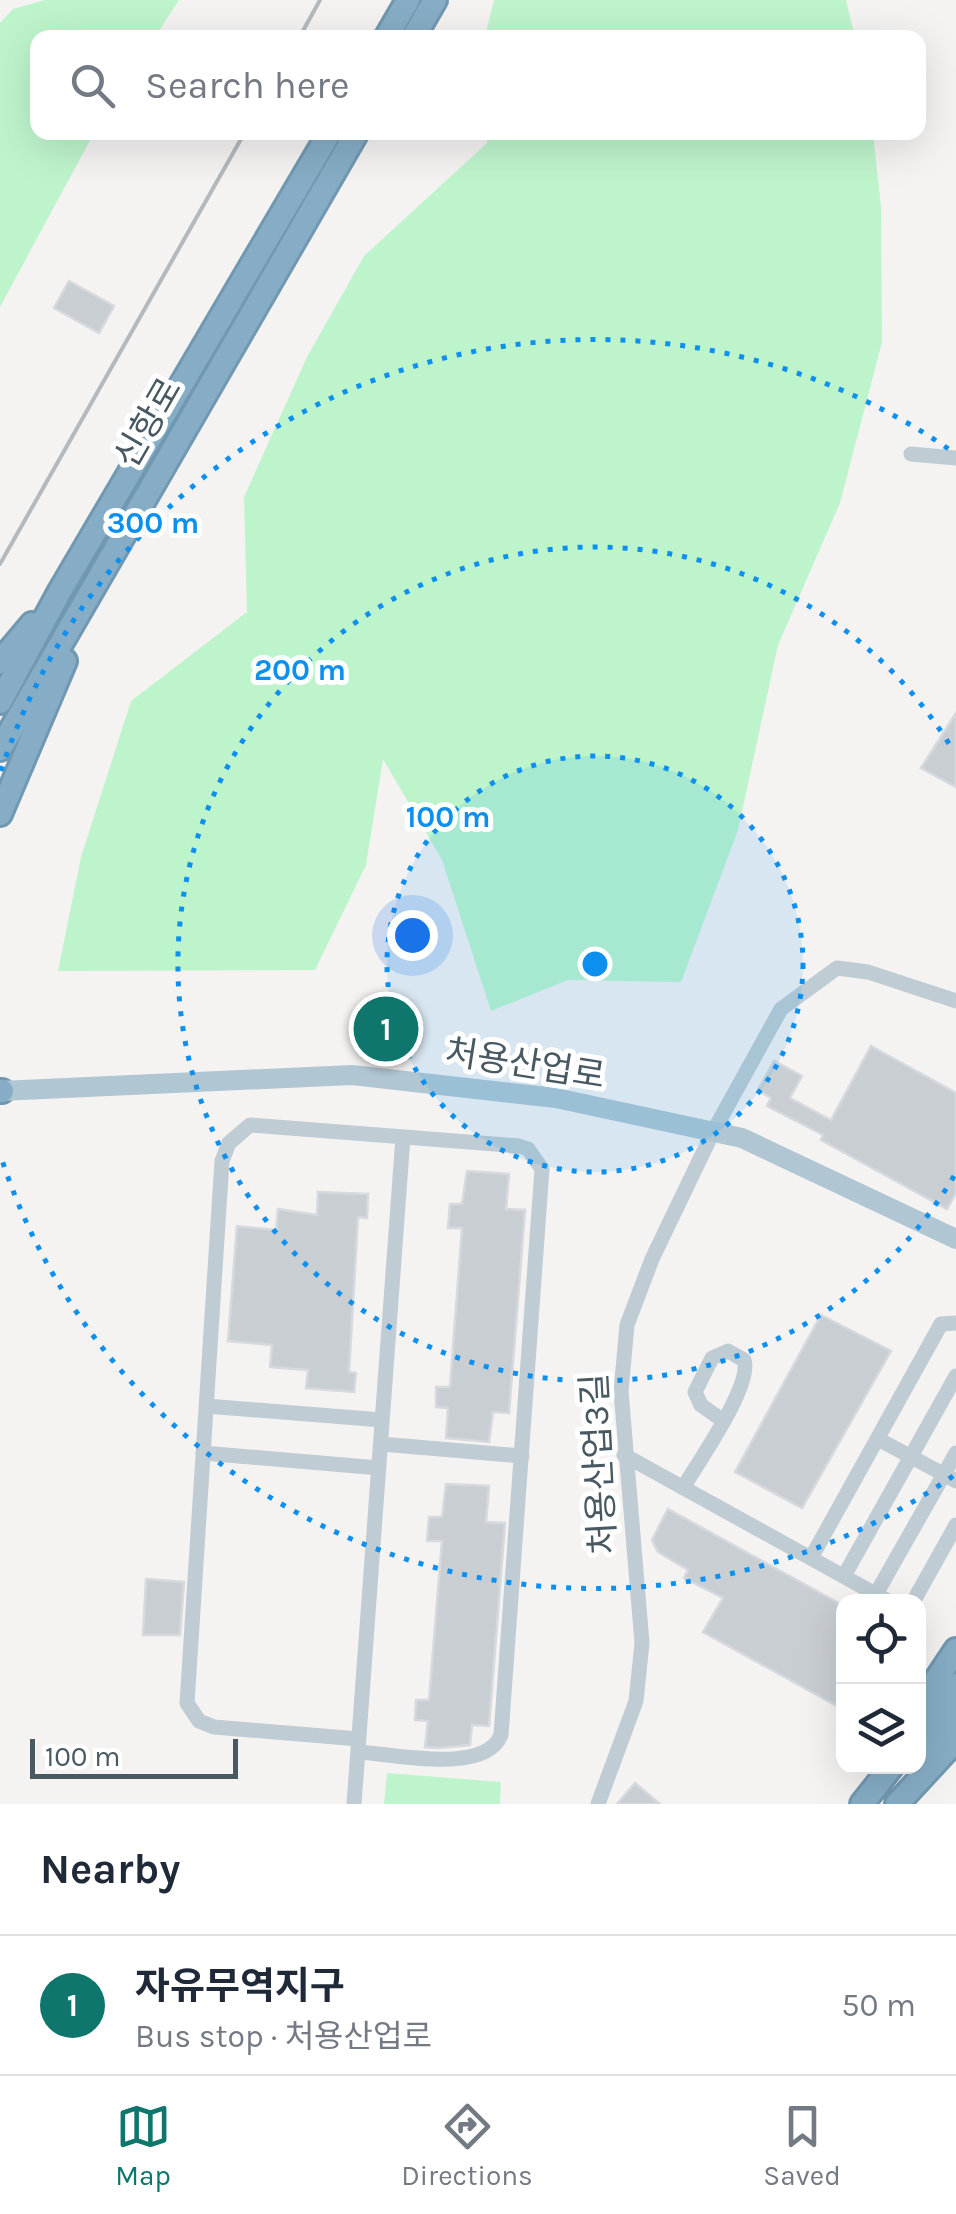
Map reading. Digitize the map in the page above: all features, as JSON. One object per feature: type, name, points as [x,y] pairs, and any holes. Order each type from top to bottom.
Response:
[{"type":"highway","points":[[391,30],[408,0]]},
{"type":"highway","points":[[417,30],[434,0]]},
{"type":"highway","name":"신항로","points":[[0,702],[60,591],[325,140]]},
{"type":"highway","name":"신항로","points":[[0,749],[352,140]]},
{"type":"highway","points":[[0,814],[101,573]]},
{"type":"highway","points":[[0,662],[60,591]]},
{"type":"highway","points":[[926,1695],[956,1650]]},
{"type":"highway","points":[[926,1722],[956,1685]]},
{"type":"highway","points":[[926,1752],[956,1714]]},
{"type":"highway","points":[[897,1804],[956,1740]]},
{"type":"highway","points":[[850,1804],[871,1774]]},
{"type":"highway","points":[[862,1804],[886,1774]]},
{"type":"highway","points":[[885,1804],[909,1774]]},
{"type":"main road","name":"처용산업로","points":[[0,1091],[352,1075],[556,1098],[742,1138],[956,1239]]},
{"type":"street","points":[[911,454],[956,458]]},
{"type":"street","name":"처용산업3길","points":[[598,1804],[636,1700],[642,1643],[620,1390],[627,1325],[652,1260],[714,1132],[781,1009],[837,968],[868,972],[956,1001]]},
{"type":"street","points":[[250,1125],[403,1137],[519,1146],[528,1150],[542,1169],[497,1744],[471,1760],[232,1730],[199,1721],[187,1704],[222,1161],[229,1143],[250,1125]]},
{"type":"street","points":[[354,1804],[403,1137]]},
{"type":"street","points":[[811,1558],[941,1324],[956,1323]]},
{"type":"street","points":[[844,1576],[956,1376]]},
{"type":"street","points":[[206,1406],[382,1420]]},
{"type":"street","points":[[683,1488],[722,1420]]},
{"type":"street","points":[[878,1438],[950,1478]]},
{"type":"street","points":[[380,1444],[522,1456]]},
{"type":"street","points":[[204,1453],[379,1468]]},
{"type":"street","points":[[885,1594],[950,1478],[956,1453]]},
{"type":"street","points":[[624,1456],[876,1594]]},
{"type":"street","points":[[917,1594],[956,1525]]},
{"type":"green space","points":[[45,0],[179,0],[160,30],[30,30],[30,140],[90,140],[0,307],[0,23],[13,9]]},
{"type":"green space","points":[[494,0],[846,0],[853,30],[487,30]]},
{"type":"green space","points":[[487,140],[874,140],[881,207],[882,342],[840,503],[778,645],[738,830],[681,982],[568,980],[491,1011],[442,860],[383,759],[366,865],[315,970],[58,971],[81,857],[131,701],[247,612],[244,497],[307,357],[364,256]]},
{"type":"green space","points":[[387,1773],[501,1782],[500,1804],[384,1804]]},
{"type":"building","points":[[69,281],[114,306],[99,333],[54,308]]},
{"type":"building","points":[[956,713],[956,787],[921,768]]},
{"type":"building","points":[[871,1046],[956,1093],[956,1193],[947,1209],[767,1106],[771,1098],[758,1090],[774,1061],[802,1076],[790,1098],[831,1120]]},
{"type":"building","points":[[467,1171],[509,1174],[506,1209],[525,1210],[509,1413],[493,1412],[489,1442],[446,1438],[448,1408],[436,1407],[436,1387],[450,1387],[462,1228],[448,1228],[450,1204],[462,1204]]},
{"type":"building","points":[[318,1192],[368,1194],[367,1218],[358,1217],[349,1372],[356,1373],[354,1392],[306,1388],[308,1370],[270,1367],[272,1345],[228,1341],[237,1226],[276,1230],[278,1209],[317,1215]]},
{"type":"building","points":[[821,1315],[891,1351],[802,1508],[735,1472]]},
{"type":"building","points":[[446,1484],[489,1486],[486,1522],[505,1523],[489,1726],[472,1725],[470,1745],[437,1748],[425,1747],[428,1721],[415,1720],[416,1700],[429,1700],[442,1541],[427,1541],[429,1517],[442,1517]]},
{"type":"building","points":[[668,1509],[836,1602],[836,1706],[703,1632],[723,1598],[684,1578],[688,1570],[658,1552],[652,1540]]},
{"type":"building","points":[[146,1579],[184,1582],[180,1635],[143,1635]]},
{"type":"building","points":[[635,1783],[660,1804],[617,1804]]},
{"type":"railway","points":[[303,30],[320,0]]},
{"type":"railway","points":[[0,564],[240,140]]},
{"type":"place","name":"자유무역지구","points":[[386,1029]]}]
